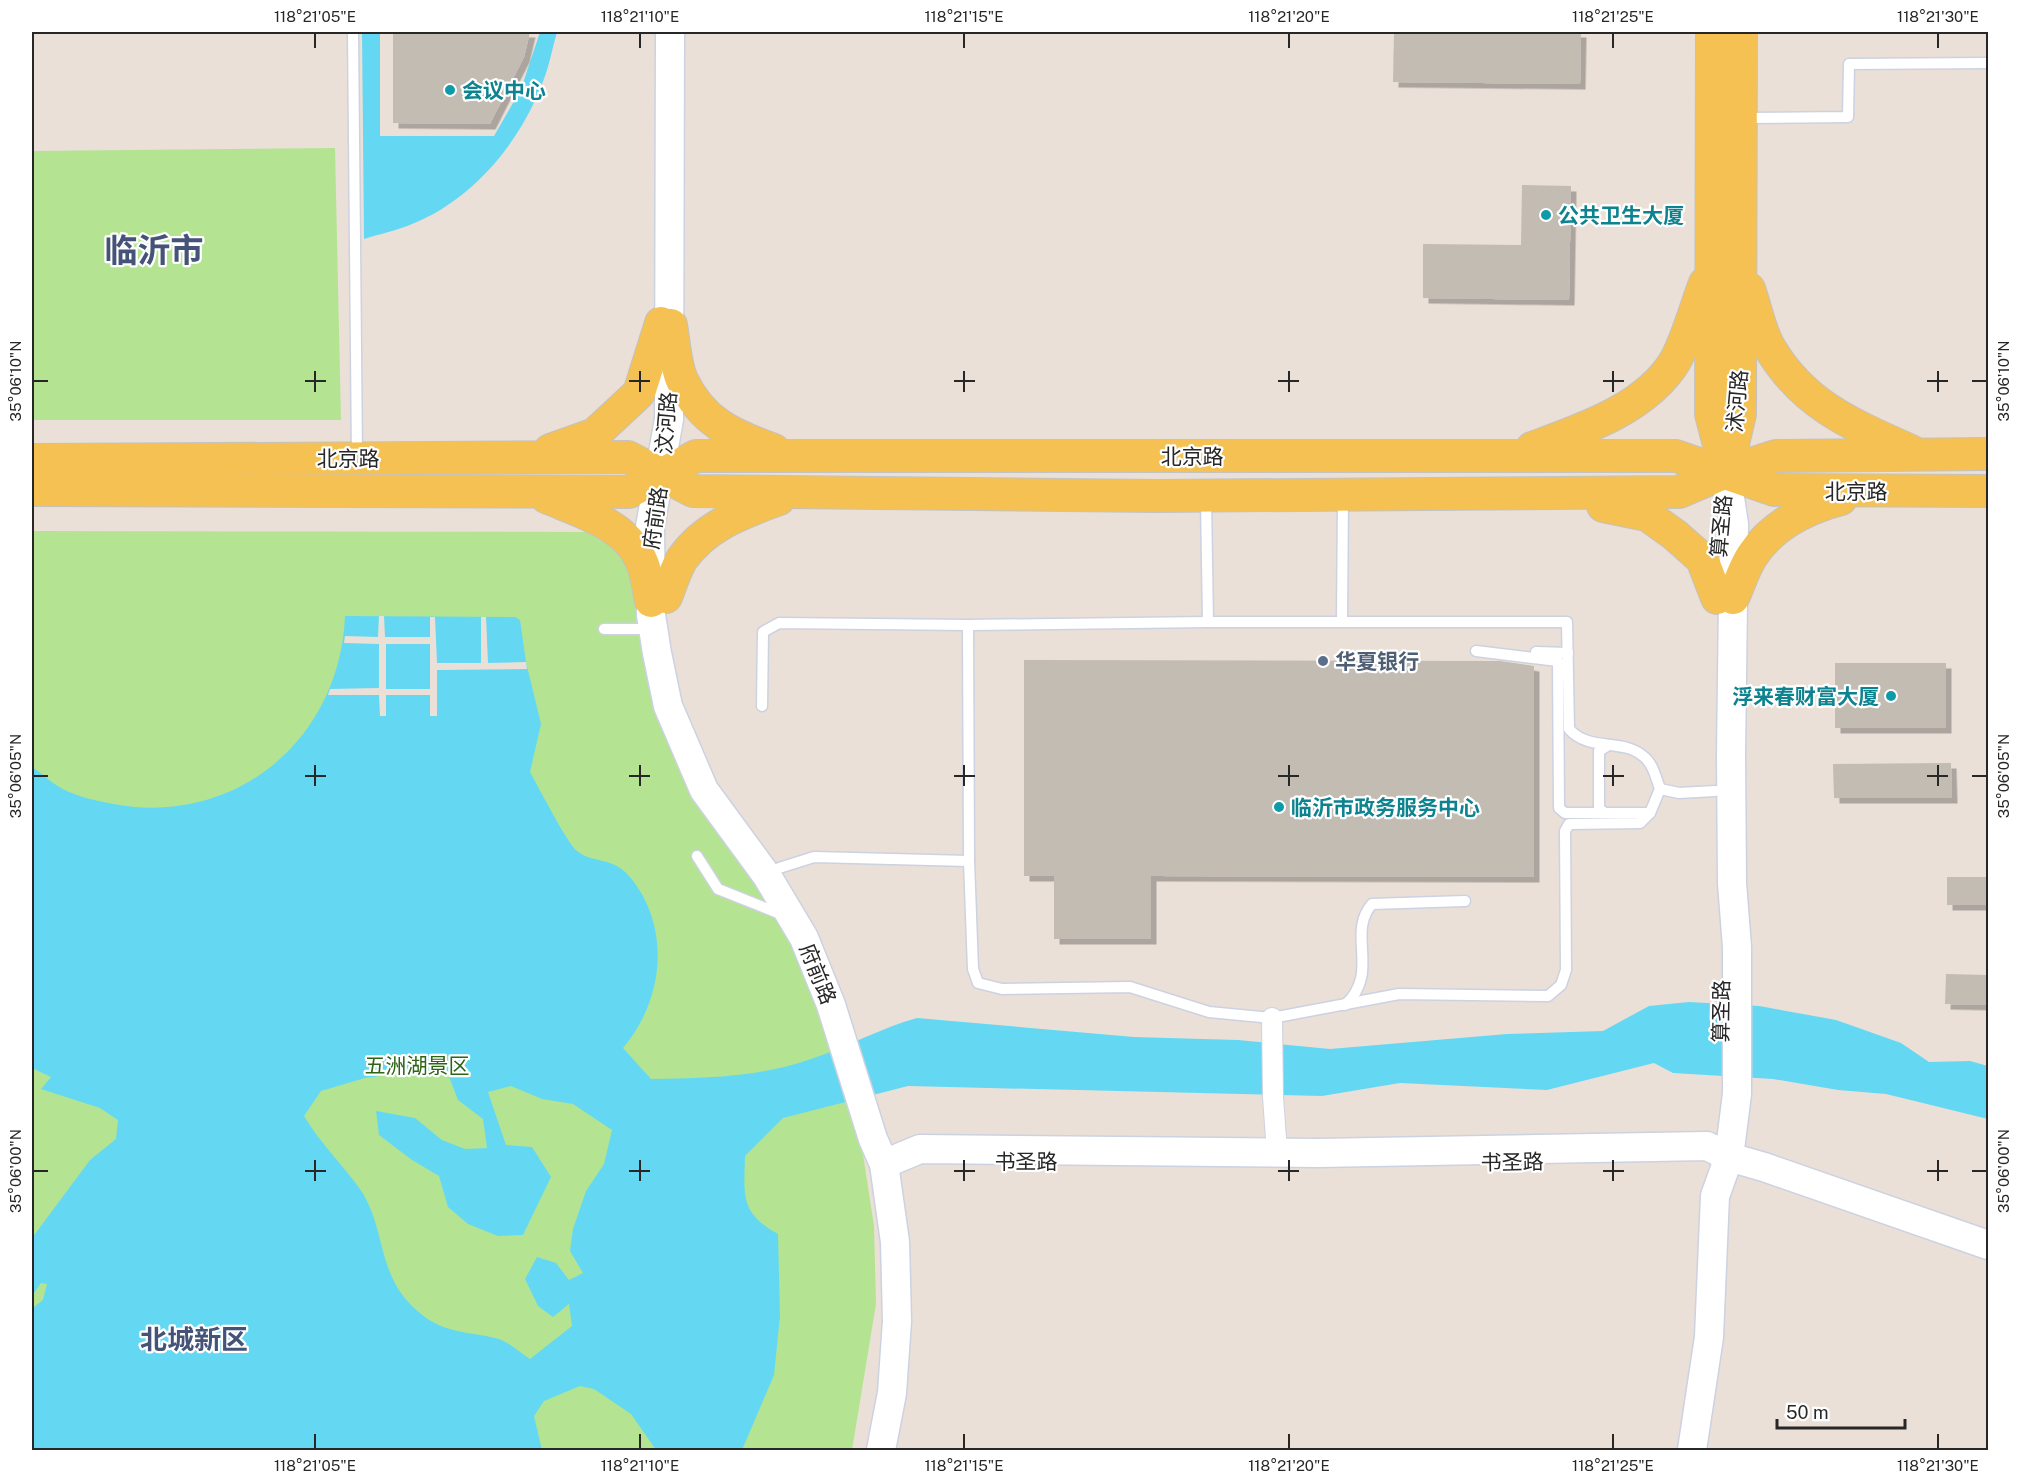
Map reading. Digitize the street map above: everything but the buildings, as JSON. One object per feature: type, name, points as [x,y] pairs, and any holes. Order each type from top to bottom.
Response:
[{"type":"main road","name":"沭河路","points":[[1712,32],[1726,266],[1740,414],[1726,472]]},
{"type":"main road","name":"沭河路","points":[[1726,266],[1741,118],[1742,32]]},
{"type":"main road","points":[[1726,266],[1770,348],[1797,387],[1839,419],[1920,455]]},
{"type":"main road","points":[[1511,456],[1600,423],[1652,387],[1675,361],[1726,266]]},
{"type":"main road","points":[[666,324],[681,378],[703,414],[740,438],[795,457]]},
{"type":"main road","points":[[528,458],[595,434],[620,413],[639,393],[666,324]]},
{"type":"main road","name":"北京路","points":[[32,460],[628,458],[693,491],[1206,496],[1679,492],[1726,472],[1776,456],[1989,454]]},
{"type":"main road","name":"北京路","points":[[32,490],[628,492],[696,456],[1676,456],[1774,490],[1989,491]]},
{"type":"main road","points":[[531,491],[589,515],[623,535],[641,559],[657,609]]},
{"type":"main road","points":[[1525,494],[1647,515],[1675,534],[1701,559],[1725,598],[1752,556],[1776,530],[1811,507],[1874,491]]},
{"type":"main road","points":[[657,609],[681,560],[699,539],[728,518],[796,492]]},
{"type":"street","name":"汶河路","points":[[661,32],[666,324]]},
{"type":"street","name":"汶河路","points":[[660,476],[654,420],[666,324],[670,32]]},
{"type":"street","name":"算圣路","points":[[1726,472],[1734,524],[1725,598],[1715,791],[1716,884],[1730,948]]},
{"type":"street","name":"府前路","points":[[660,476],[650,527],[668,706],[689,760],[704,790],[749,849],[804,938],[838,1002]]},
{"type":"street","name":"算圣路","points":[[1708,1450],[1724,1338],[1733,1197],[1729,1157],[1719,1120],[1729,1094],[1732,883],[1725,598]]},
{"type":"street","name":"府前路","points":[[657,609],[671,651],[682,702],[702,754],[716,782],[779,868],[817,931],[874,1114],[885,1130],[884,1164],[878,1196],[882,1332],[877,1391],[866,1450]]},
{"type":"street","points":[[1272,1024],[1272,1097],[1277,1152]]},
{"type":"street","name":"书圣路","points":[[884,1164],[920,1149],[1277,1152],[1484,1151],[1707,1146],[1729,1157],[1989,1245]]},
{"type":"street","name":"书圣路","points":[[884,1164],[974,1160],[1318,1164],[1765,1156],[1989,1233]]},
{"type":"street","points":[[1692,1450],[1709,1336],[1715,1196],[1729,1157]]},
{"type":"street","name":"府前路","points":[[881,1450],[892,1393],[897,1321],[895,1242],[884,1164]]},
{"type":"lane","points":[[353,32],[357,458]]},
{"type":"lane","points":[[1741,118],[1848,117],[1849,64],[1989,63]]},
{"type":"lane","points":[[1342,621],[1344,495]]},
{"type":"lane","points":[[1206,496],[1208,621]]},
{"type":"lane","points":[[604,629],[657,609]]},
{"type":"lane","points":[[762,706],[763,632],[779,623],[968,625],[1208,621],[1567,622],[1569,729],[1576,736],[1643,754],[1650,763],[1660,789],[1650,813],[1640,823],[1569,824],[1565,831],[1566,970],[1561,985],[1548,996],[1399,994],[1272,1024],[1209,1012],[1130,987],[1002,989],[978,983],[973,969],[969,861],[968,625]]},
{"type":"lane","points":[[1568,653],[1476,651],[1558,661],[1559,808],[1565,813],[1650,813]]},
{"type":"lane","points":[[1605,813],[1599,809],[1598,772],[1599,752],[1607,746]]},
{"type":"lane","points":[[1660,789],[1679,793],[1715,791]]},
{"type":"lane","points":[[697,856],[718,889],[792,918]]},
{"type":"lane","points":[[779,868],[814,858],[969,861]]},
{"type":"lane","points":[[1345,1006],[1357,994],[1363,980],[1362,931],[1365,912],[1372,904],[1465,901]]},
{"type":"green space","points":[[335,148],[341,420],[32,420],[32,151]]},
{"type":"green space","name":"五洲湖景区","points":[[32,531],[589,532],[626,557],[641,605],[655,700],[798,942],[857,1115],[874,1226],[876,1304],[852,1450],[32,1450]]},
{"type":"water","points":[[362,32],[380,32],[380,136],[494,136],[521,89],[540,32],[557,32],[547,72],[532,106],[507,148],[491,168],[473,185],[434,214],[406,226],[364,239]]},
{"type":"water","name":"五洲湖景区","points":[[345,616],[515,617],[520,620],[526,662],[541,724],[530,772],[572,846],[589,858],[616,865],[623,870],[643,896],[652,917],[657,940],[658,963],[654,986],[637,1029],[623,1048],[651,1079],[713,1077],[774,1069],[814,1058],[917,1018],[1134,1037],[1238,1040],[1330,1049],[1507,1034],[1603,1031],[1649,1006],[1689,1002],[1759,1006],[1836,1020],[1901,1043],[1929,1062],[1970,1061],[1988,1066],[1988,1119],[1886,1094],[1838,1090],[1773,1079],[1673,1073],[1654,1063],[1547,1090],[1400,1083],[1322,1096],[908,1086],[783,1118],[745,1156],[744,1182],[747,1202],[757,1219],[778,1234],[780,1316],[774,1375],[742,1450],[656,1450],[631,1414],[594,1389],[580,1386],[544,1401],[534,1416],[542,1450],[32,1450],[32,1299],[34,1307],[43,1300],[47,1284],[41,1283],[32,1296],[32,1238],[90,1160],[116,1139],[118,1120],[100,1108],[41,1089],[51,1077],[32,1068],[32,767],[64,790],[85,798],[113,804],[158,808],[200,802],[239,787],[273,765],[302,736],[324,700],[339,660]],"holes":[[[427,1070],[448,1074],[458,1100],[483,1119],[487,1148],[465,1149],[442,1140],[415,1118],[376,1111],[379,1135],[412,1160],[439,1176],[448,1207],[468,1224],[498,1236],[523,1235],[551,1177],[532,1147],[506,1145],[488,1092],[511,1086],[542,1099],[573,1104],[612,1130],[604,1164],[586,1191],[573,1229],[570,1251],[583,1273],[569,1280],[556,1263],[537,1257],[525,1279],[538,1306],[553,1317],[569,1304],[572,1326],[530,1359],[499,1339],[452,1330],[434,1323],[409,1303],[397,1287],[390,1272],[369,1205],[360,1189],[304,1116],[321,1091],[365,1078]]]},
{"type":"pier","points":[[379,616],[384,616],[385,637],[430,637],[430,617],[435,617],[437,663],[481,663],[481,617],[486,617],[488,663],[526,662],[527,669],[437,670],[437,716],[430,716],[430,695],[386,695],[386,716],[380,716],[379,695],[328,695],[330,689],[379,688],[379,644],[344,643],[345,636],[378,637]],"holes":[[[386,644],[430,644],[430,689],[386,689]]]},
{"type":"place","name":"会议中心","points":[[450,90]]},
{"type":"place","name":"公共卫生大厦","points":[[1546,215]]},
{"type":"place","name":"华夏银行","points":[[1323,661]]},
{"type":"place","name":"浮来春财富大厦","points":[[1891,696]]},
{"type":"place","name":"临沂市政务服务中心","points":[[1279,807]]},
{"type":"district","name":"临沂市","points":[[154,250]]},
{"type":"district","name":"北城新区","points":[[194,1339]]}]
